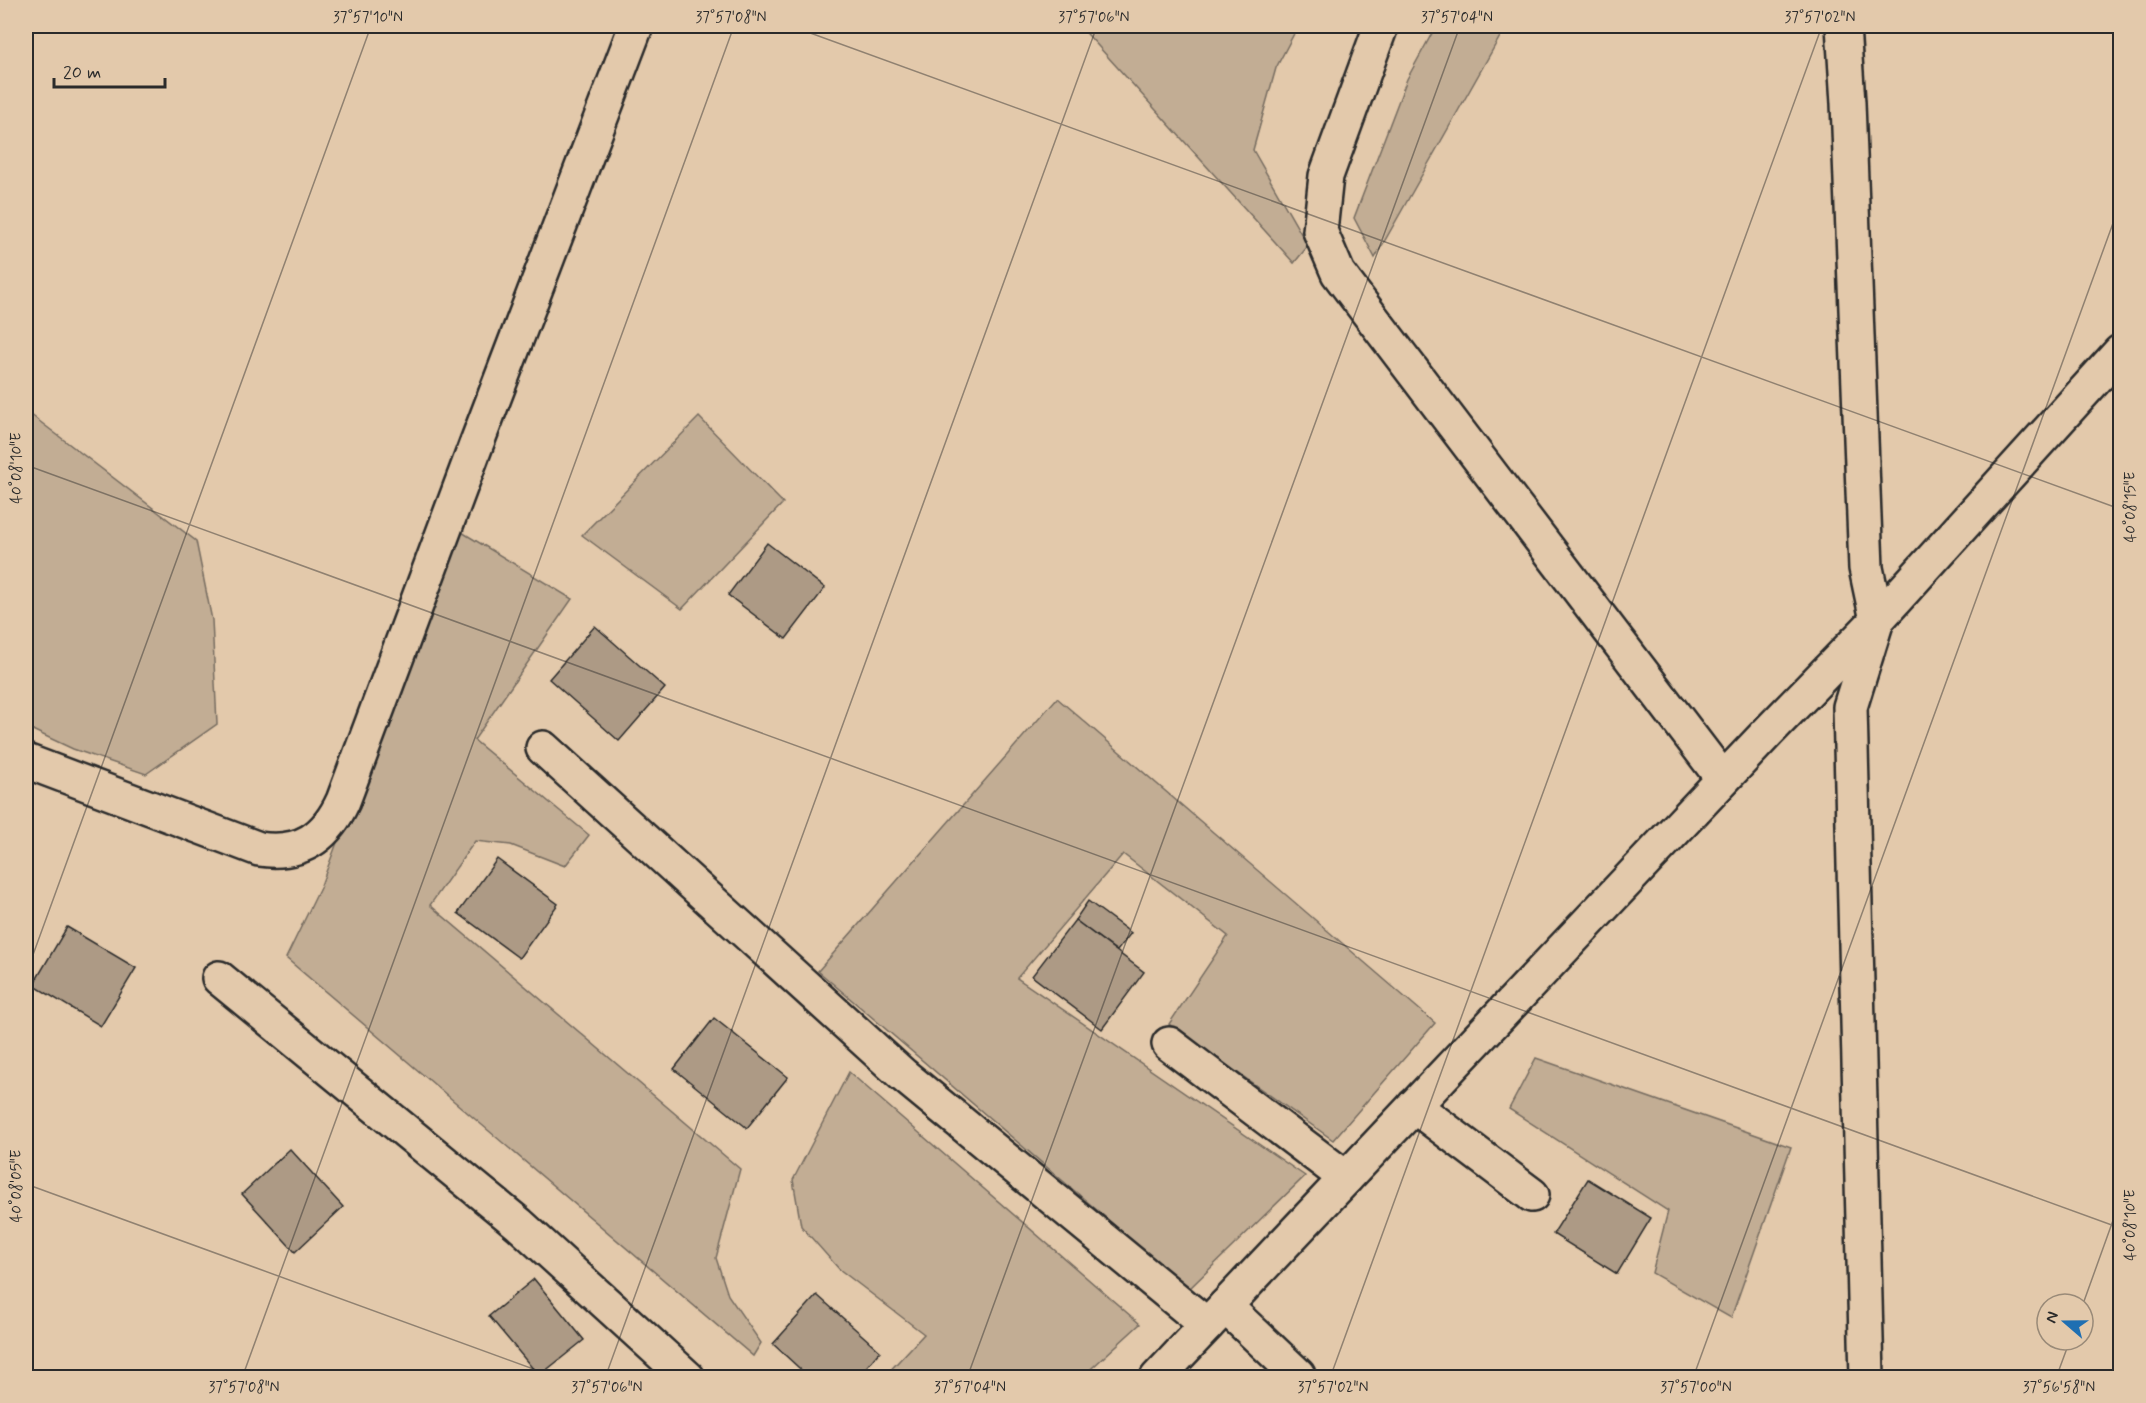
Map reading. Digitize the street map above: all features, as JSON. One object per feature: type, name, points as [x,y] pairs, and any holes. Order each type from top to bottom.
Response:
[{"type":"street","points":[[26,761],[259,849],[274,851],[296,848],[316,838],[328,827],[343,801],[636,26]]},
{"type":"street","points":[[1381,26],[1326,176],[1320,231],[1338,273],[1723,779]]},
{"type":"street","points":[[1843,26],[1866,568],[1877,620],[1851,707],[1867,1377]]},
{"type":"street","points":[[1157,1377],[1723,779],[1877,620],[2121,352]]},
{"type":"street","points":[[543,748],[903,1075],[1216,1316],[1298,1375]]},
{"type":"street","points":[[219,978],[519,1224],[688,1377]]},
{"type":"street","points":[[1169,1044],[1346,1178]]},
{"type":"street","points":[[1414,1106],[1532,1196]]},
{"type":"shaded area","points":[[1080,26],[1298,26],[1276,68],[1253,150],[1308,246],[1294,263]]},
{"type":"shaded area","points":[[1436,26],[1506,26],[1375,258],[1354,218],[1407,79]]},
{"type":"shaded area","points":[[26,411],[196,541],[212,620],[217,724],[146,774],[73,749],[26,727]]},
{"type":"shaded area","points":[[699,417],[783,503],[682,609],[582,535]]},
{"type":"shaded area","points":[[455,528],[572,599],[474,740],[589,835],[565,866],[511,845],[475,841],[430,905],[740,1169],[716,1258],[728,1295],[761,1343],[753,1356],[286,958],[320,888]]},
{"type":"shaded area","points":[[1057,698],[1435,1023],[1333,1140],[1169,1024],[1228,936],[1123,854],[1017,978],[1305,1176],[1189,1289],[818,971]]},
{"type":"shaded area","points":[[1536,1058],[1791,1147],[1731,1318],[1652,1273],[1668,1211],[1509,1109]]},
{"type":"shaded area","points":[[849,1072],[1140,1324],[1082,1377],[884,1377],[924,1334],[839,1269],[801,1226],[793,1180]]},
{"type":"building","points":[[767,543],[825,588],[786,639],[728,595]]},
{"type":"building","points":[[595,626],[665,688],[619,741],[549,679]]},
{"type":"building","points":[[497,859],[558,904],[519,958],[458,913]]},
{"type":"building","points":[[1088,901],[1131,933],[1117,951],[1075,920]]},
{"type":"building","points":[[1075,920],[1144,972],[1102,1029],[1032,976]]},
{"type":"building","points":[[67,927],[136,968],[101,1026],[33,985]]},
{"type":"building","points":[[714,1018],[788,1077],[747,1128],[674,1069]]},
{"type":"building","points":[[290,1149],[343,1207],[295,1252],[242,1194]]},
{"type":"building","points":[[1588,1179],[1651,1218],[1617,1274],[1553,1234]]},
{"type":"building","points":[[534,1279],[584,1340],[539,1376],[489,1316]]},
{"type":"building","points":[[817,1295],[880,1351],[857,1378],[810,1378],[773,1344]]}]
